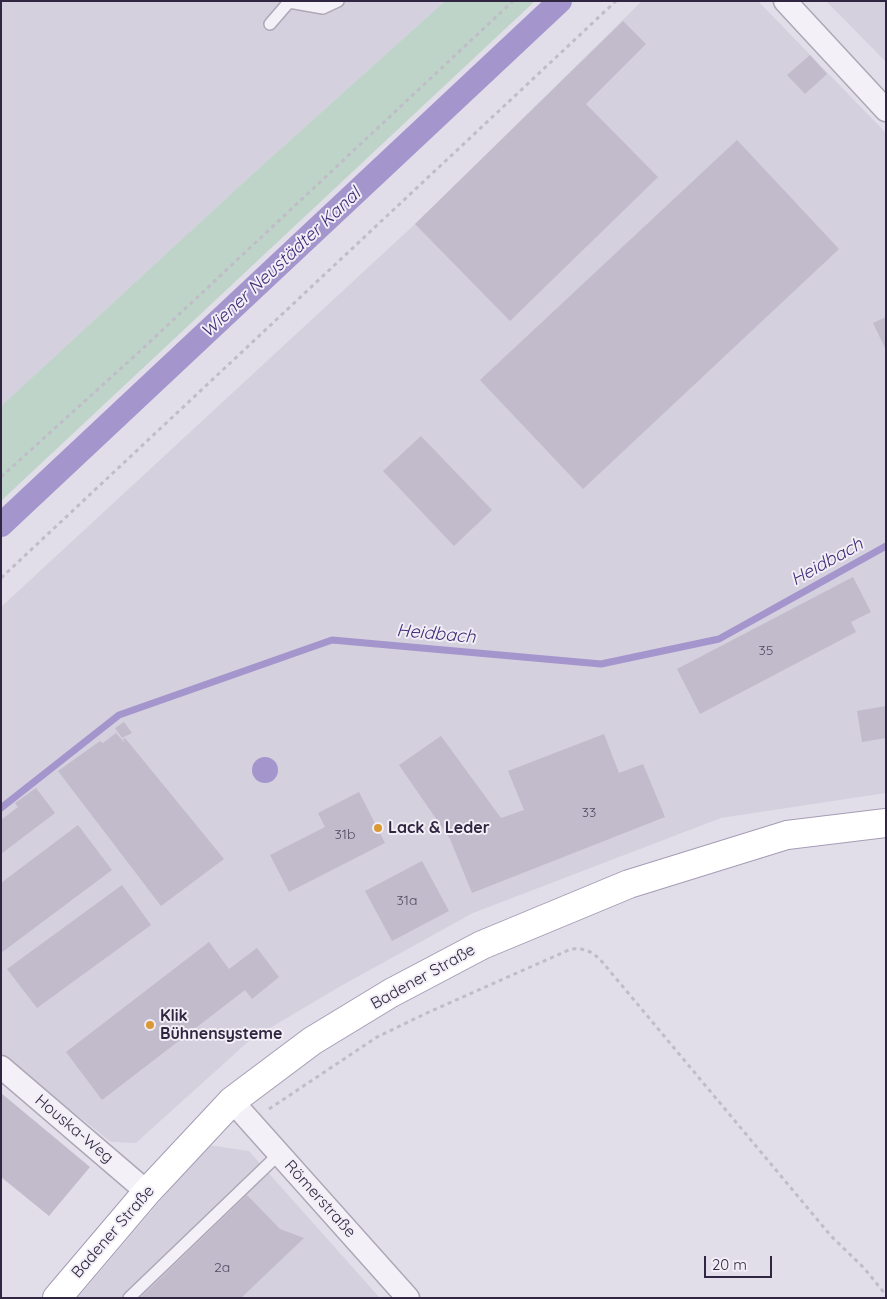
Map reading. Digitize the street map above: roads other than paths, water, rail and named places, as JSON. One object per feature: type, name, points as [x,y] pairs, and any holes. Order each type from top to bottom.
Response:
[{"type":"main road","name":"Badener Straße","points":[[61,1296],[147,1192],[240,1110],[312,1041],[391,993],[482,945],[629,884],[788,835],[886,823]]},
{"type":"street","points":[[785,1],[886,110]]},
{"type":"street","name":"Houska-Weg","points":[[1,1067],[147,1192]]},
{"type":"street","name":"Römerstraße","points":[[240,1110],[408,1298]]},
{"type":"lane","points":[[270,24],[289,2],[323,8],[338,1]]},
{"type":"lane","points":[[129,1298],[280,1154]]},
{"type":"waterway","name":"Wiener Neustädter Kanal","points":[[1,525],[560,1]]},
{"type":"waterway","name":"Heidbach","points":[[1,808],[119,715],[332,640],[601,664],[719,639],[886,546]]},
{"type":"place","name":"Lack & Leder","points":[[378,828]]},
{"type":"place","name":"Klik Bühnensysteme","points":[[150,1025]]}]
